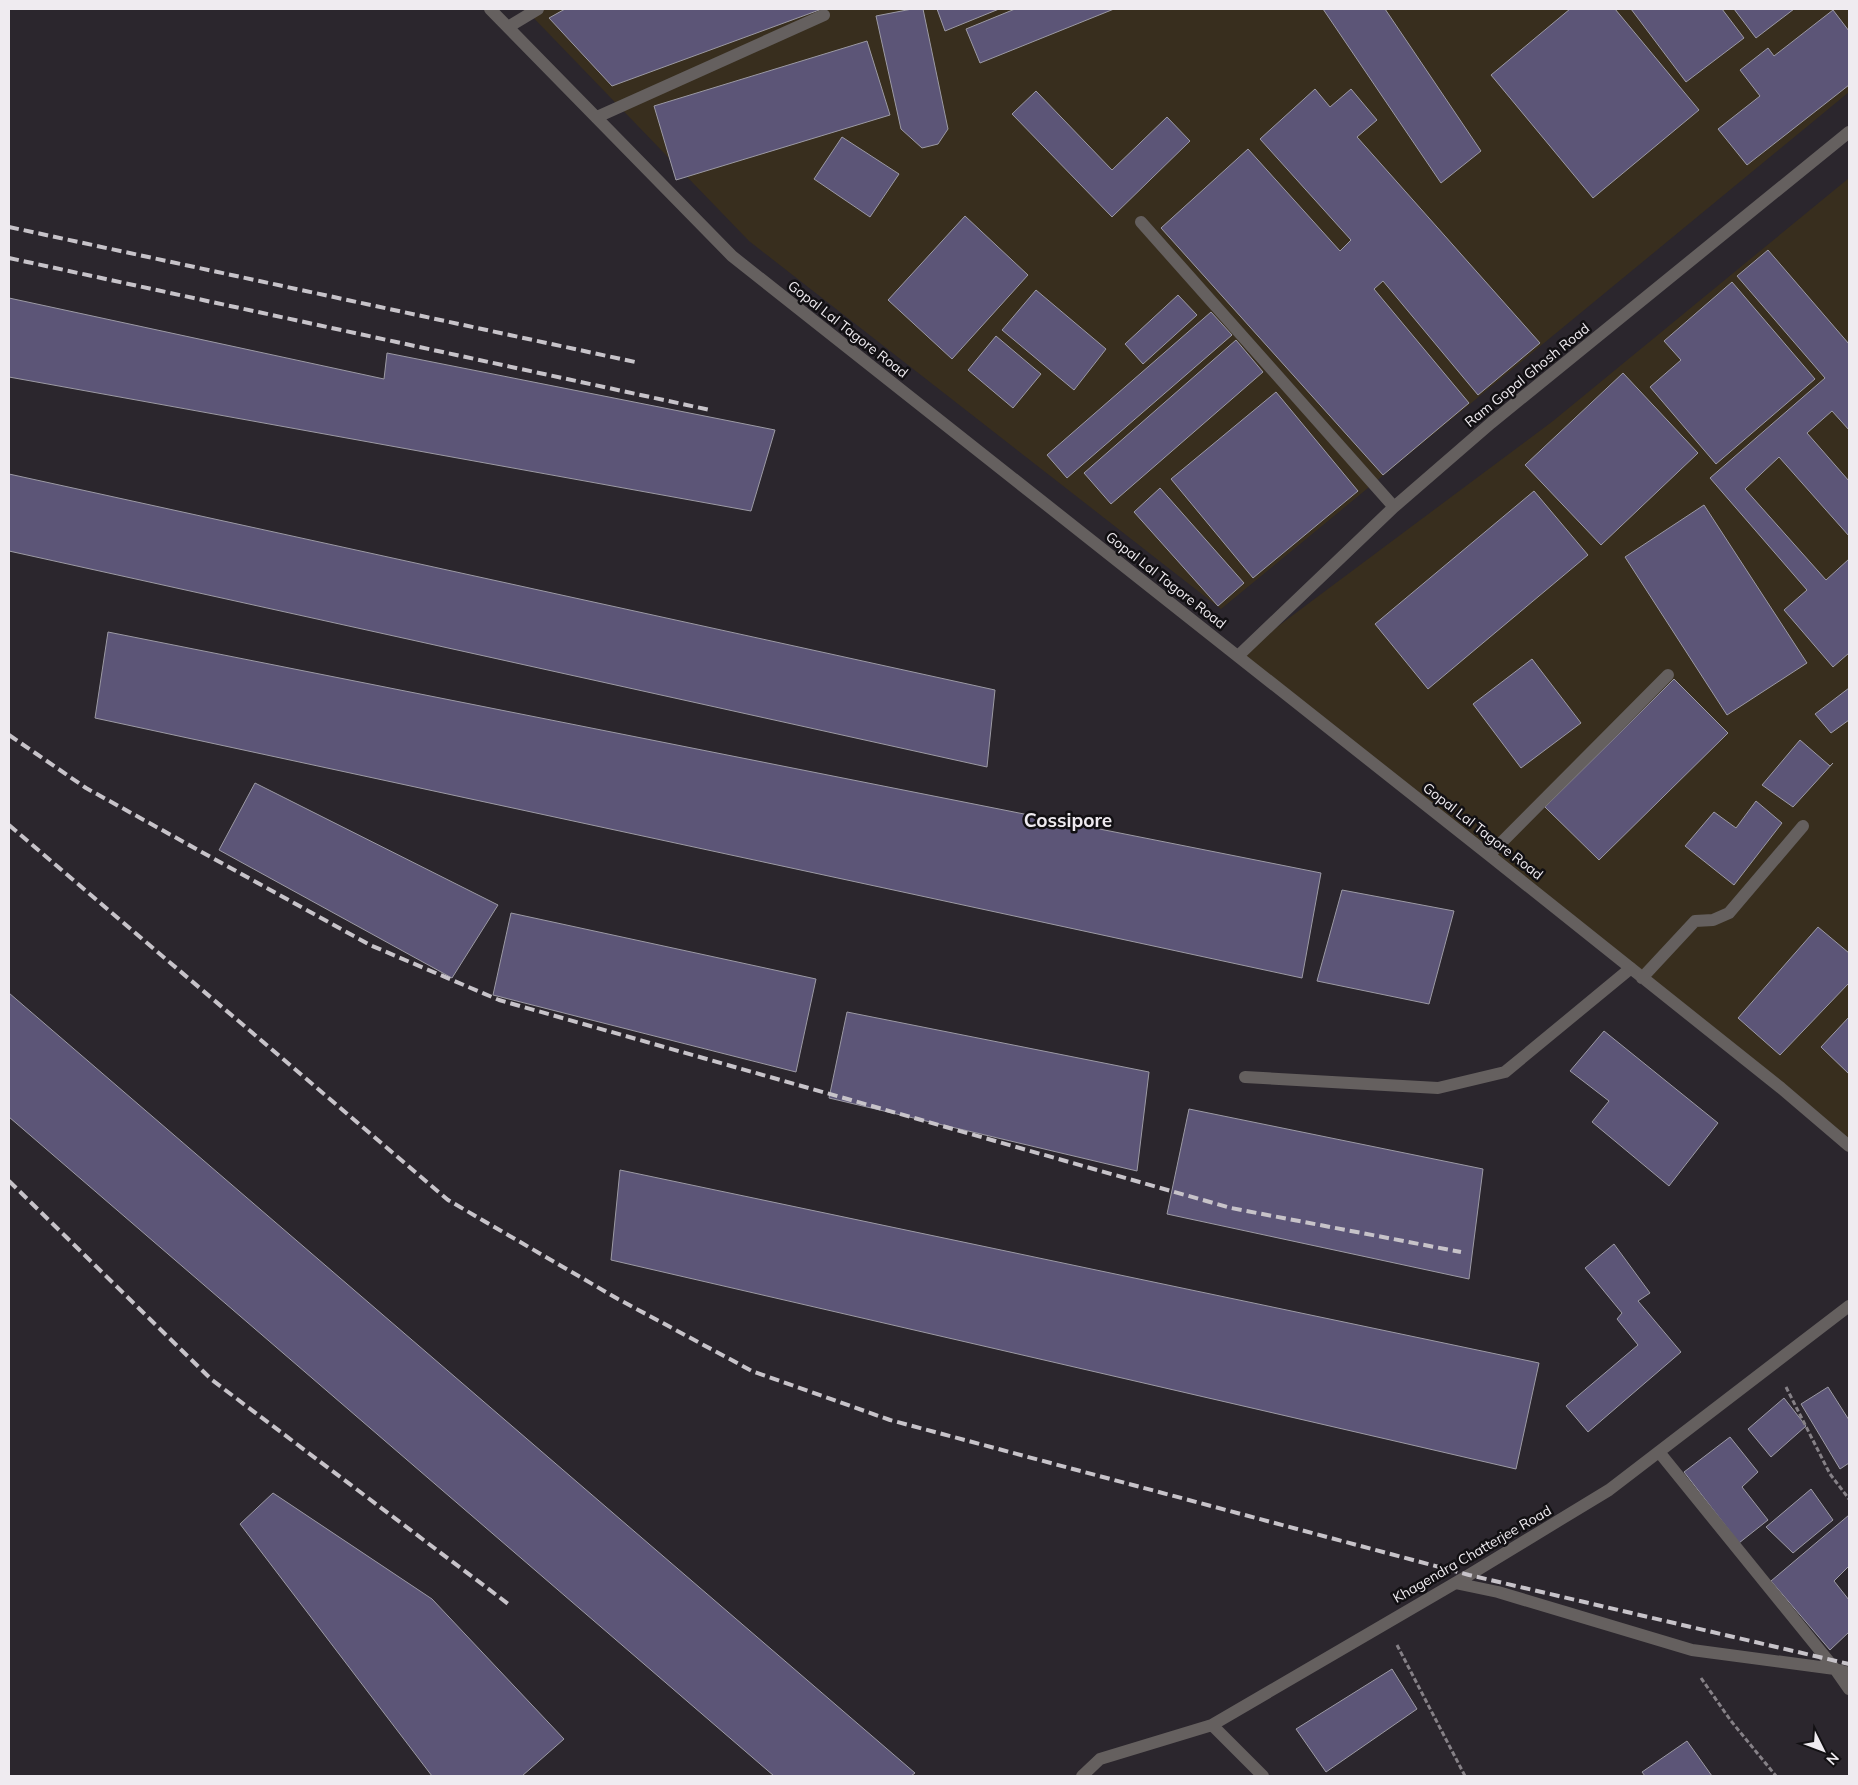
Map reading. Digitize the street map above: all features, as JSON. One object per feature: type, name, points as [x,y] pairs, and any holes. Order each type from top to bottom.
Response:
[{"type":"street","name":"Gopal Lal Tagore Road","points":[[490,9],[732,256],[1631,968],[1781,1088],[1849,1146]]},
{"type":"street","points":[[508,27],[538,9]]},
{"type":"street","points":[[597,117],[824,15]]},
{"type":"street","name":"Ram Gopal Ghosh Road","points":[[1238,656],[1394,507],[1491,423],[1849,132]]},
{"type":"street","points":[[1142,222],[1394,507]]},
{"type":"street","points":[[1489,855],[1668,675]]},
{"type":"street","points":[[1642,978],[1695,921],[1714,920],[1728,913],[1803,826]]},
{"type":"street","points":[[1245,1077],[1438,1088],[1505,1072],[1631,968]]},
{"type":"street","name":"Khagendra Chatterjee Road","points":[[1082,1776],[1100,1759],[1212,1725],[1455,1583],[1609,1490],[1849,1306]]},
{"type":"street","points":[[1659,1452],[1836,1669],[1849,1689]]},
{"type":"street","points":[[1455,1583],[1498,1592],[1692,1650],[1836,1669],[1849,1673]]},
{"type":"street","points":[[1212,1725],[1263,1776]]},
{"type":"path","points":[[1774,1365],[1830,1474],[1849,1499]]},
{"type":"path","points":[[1386,1622],[1465,1776]]},
{"type":"path","points":[[1679,1646],[1731,1720],[1776,1776]]},
{"type":"shaded area","points":[[525,9],[1849,9],[1849,92],[1221,609],[749,241]]},
{"type":"shaded area","points":[[1849,178],[1849,1139],[1238,656],[1553,421]]},
{"type":"building","points":[[565,9],[822,9],[612,86],[549,18]]},
{"type":"building","points":[[912,9],[923,9],[948,129],[938,144],[922,148],[901,129],[876,16]]},
{"type":"building","points":[[937,9],[999,9],[945,31]]},
{"type":"building","points":[[1015,9],[1114,9],[980,63],[966,29]]},
{"type":"building","points":[[1323,9],[1385,9],[1481,151],[1441,183]]},
{"type":"building","points":[[1570,9],[1615,9],[1699,110],[1593,198],[1491,75]]},
{"type":"building","points":[[1631,9],[1722,9],[1744,38],[1686,82]]},
{"type":"building","points":[[1734,9],[1794,9],[1756,38]]},
{"type":"building","points":[[1833,10],[1849,31],[1849,85],[1747,165],[1718,129],[1760,96],[1740,70],[1768,48],[1774,56]]},
{"type":"building","points":[[867,41],[890,115],[676,180],[654,106]]},
{"type":"building","points":[[1315,89],[1330,107],[1351,89],[1377,120],[1357,137],[1540,343],[1478,395],[1383,281],[1374,289],[1469,403],[1383,475],[1161,228],[1248,149],[1340,251],[1351,240],[1260,139]]},
{"type":"building","points":[[1036,91],[1112,170],[1167,117],[1190,141],[1112,217],[1012,114]]},
{"type":"building","points":[[842,137],[899,174],[870,217],[814,179]]},
{"type":"building","points":[[965,216],[1028,275],[952,359],[888,300]]},
{"type":"building","points":[[1768,250],[1849,344],[1849,430],[1832,411],[1807,433],[1849,481],[1849,536],[1779,457],[1745,489],[1826,580],[1849,559],[1849,653],[1833,667],[1784,610],[1807,590],[1710,478],[1825,378],[1737,276]]},
{"type":"building","points":[[1732,282],[1815,379],[1716,464],[1650,387],[1681,360],[1664,341]]},
{"type":"building","points":[[1036,290],[1106,349],[1074,390],[1002,330]]},
{"type":"building","points":[[1178,295],[1197,315],[1143,364],[1125,344]]},
{"type":"building","points":[[9,298],[384,379],[387,353],[775,430],[751,511],[9,377]]},
{"type":"building","points":[[1211,312],[1232,335],[1067,478],[1047,455]]},
{"type":"building","points":[[996,336],[1041,374],[1013,408],[968,370]]},
{"type":"building","points":[[1236,340],[1263,372],[1111,504],[1084,473]]},
{"type":"building","points":[[1623,373],[1698,453],[1601,545],[1525,465]]},
{"type":"building","points":[[1276,392],[1358,491],[1253,578],[1171,479]]},
{"type":"building","points":[[9,474],[995,690],[987,767],[9,551]]},
{"type":"building","points":[[1160,488],[1244,583],[1218,606],[1134,512]]},
{"type":"building","points":[[1534,491],[1588,555],[1428,689],[1375,624]]},
{"type":"building","points":[[1704,505],[1807,663],[1727,715],[1625,557]]},
{"type":"building","points":[[108,632],[1321,873],[1302,978],[95,718]]},
{"type":"building","points":[[1532,659],[1581,723],[1521,768],[1473,704]]},
{"type":"building","points":[[1674,679],[1728,733],[1599,860],[1545,807]]},
{"type":"building","points":[[1849,688],[1849,720],[1831,733],[1815,714]]},
{"type":"building","points":[[1800,740],[1830,766],[1833,763],[1793,807],[1762,785]]},
{"type":"building","points":[[255,783],[498,905],[452,978],[219,850]]},
{"type":"building","points":[[1756,801],[1782,823],[1734,885],[1685,846],[1714,812],[1736,828]]},
{"type":"building","points":[[1342,890],[1454,911],[1429,1004],[1317,981]]},
{"type":"building","points":[[511,913],[816,979],[796,1072],[493,995]]},
{"type":"building","points":[[1818,927],[1849,953],[1849,983],[1780,1055],[1738,1018]]},
{"type":"building","points":[[9,993],[915,1773],[911,1776],[774,1776],[9,1117]]},
{"type":"building","points":[[847,1012],[1149,1072],[1137,1171],[829,1098]]},
{"type":"building","points":[[1849,1017],[1849,1074],[1821,1047]]},
{"type":"building","points":[[1604,1031],[1718,1123],[1669,1186],[1592,1122],[1609,1101],[1570,1071]]},
{"type":"building","points":[[1189,1109],[1483,1169],[1469,1279],[1167,1214]]},
{"type":"building","points":[[620,1170],[1539,1363],[1516,1469],[611,1260]]},
{"type":"building","points":[[1614,1244],[1650,1293],[1638,1301],[1681,1352],[1588,1432],[1566,1406],[1638,1345],[1617,1319],[1622,1313],[1585,1268]]},
{"type":"building","points":[[1828,1387],[1849,1420],[1849,1463],[1840,1469],[1801,1404]]},
{"type":"building","points":[[1784,1398],[1806,1426],[1771,1457],[1748,1429]]},
{"type":"building","points":[[1730,1437],[1758,1472],[1742,1487],[1768,1520],[1739,1543],[1684,1472]]},
{"type":"building","points":[[1811,1489],[1833,1520],[1793,1553],[1766,1527]]},
{"type":"building","points":[[273,1493],[432,1599],[564,1739],[522,1776],[432,1776],[240,1524]]},
{"type":"building","points":[[1849,1515],[1849,1566],[1834,1581],[1849,1600],[1849,1632],[1830,1650],[1771,1581]]},
{"type":"building","points":[[1392,1669],[1417,1709],[1326,1772],[1296,1729]]},
{"type":"building","points":[[1687,1741],[1712,1776],[1645,1776],[1642,1772]]},
{"type":"railway","points":[[9,227],[635,362]]},
{"type":"railway","points":[[9,258],[710,410]]},
{"type":"railway","points":[[9,735],[86,788],[370,945],[499,1000],[1231,1208],[1461,1252]]},
{"type":"railway","points":[[9,825],[448,1200],[618,1299],[752,1371],[890,1420],[1469,1575],[1849,1664]]},
{"type":"railway","points":[[9,1181],[212,1380],[511,1606]]},
{"type":"district","name":"Cossipore","points":[[1068,820]]}]
